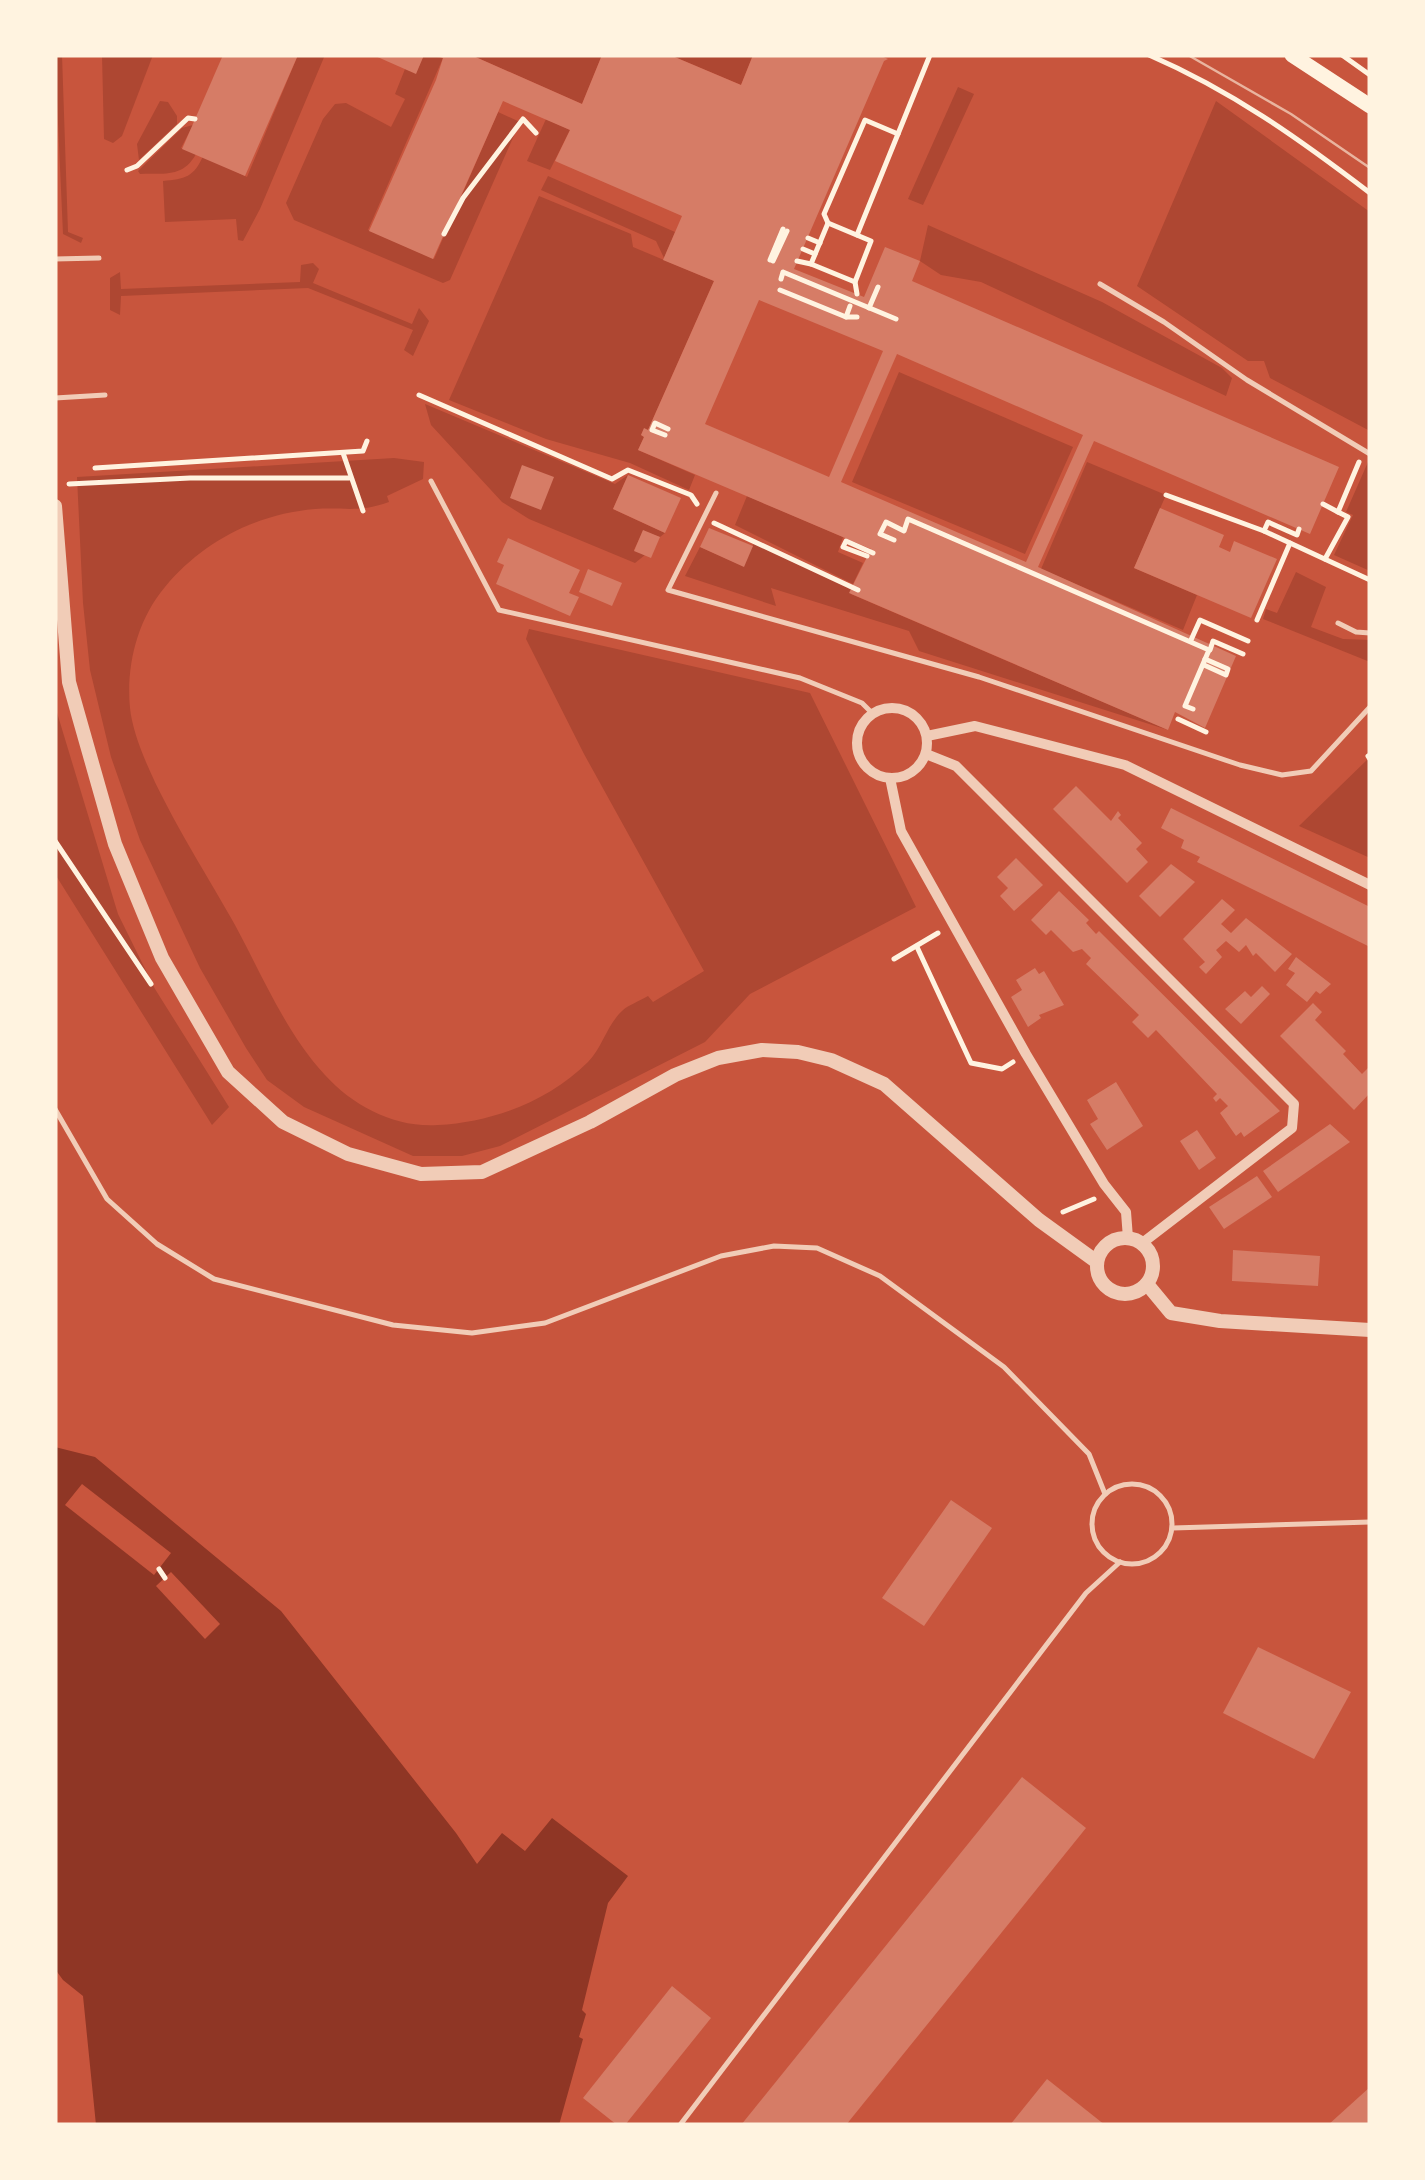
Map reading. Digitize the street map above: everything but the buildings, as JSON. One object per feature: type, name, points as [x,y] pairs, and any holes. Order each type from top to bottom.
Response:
[{"type":"main road","points":[[1292,55],[1370,106]]},
{"type":"street","points":[[55,506],[68,682],[115,844],[162,958],[228,1072],[283,1122],[348,1154],[420,1174],[482,1172],[590,1122],[675,1075],[718,1058],[762,1050],[798,1052],[832,1060],[884,1084],[1039,1220],[1097,1262]]},
{"type":"street","points":[[885,708],[909,712],[923,725],[927,736],[926,754],[918,767],[890,778],[867,767],[858,750],[861,726],[885,708]]},
{"type":"street","points":[[927,736],[975,726],[1125,765],[1370,885]]},
{"type":"street","points":[[926,754],[956,766],[1294,1104],[1292,1128],[1134,1241]]},
{"type":"street","points":[[890,778],[901,831],[1104,1184],[1126,1212],[1134,1241]]},
{"type":"street","points":[[1112,1241],[1134,1241],[1150,1252],[1153,1267],[1147,1284],[1129,1294],[1115,1293],[1100,1281],[1097,1262],[1112,1241]]},
{"type":"street","points":[[1147,1284],[1170,1313],[1220,1321],[1370,1330]]},
{"type":"lane","points":[[55,260],[99,258]]},
{"type":"lane","points":[[1100,284],[1164,322],[1247,380],[1370,451]]},
{"type":"lane","points":[[55,398],[105,395]]},
{"type":"lane","points":[[430,482],[500,610],[800,678],[862,703],[873,714]]},
{"type":"lane","points":[[716,493],[668,590],[978,677],[1240,765],[1282,775],[1311,771],[1370,707]]},
{"type":"lane","points":[[1338,624],[1356,632],[1370,632]]},
{"type":"lane","points":[[55,1109],[107,1199],[157,1244],[214,1280],[392,1325],[472,1334],[545,1323],[721,1256],[774,1246],[817,1248],[880,1276],[1004,1367],[1089,1454],[1105,1494]]},
{"type":"lane","points":[[1129,1484],[1156,1491],[1165,1501],[1172,1528],[1160,1552],[1134,1564],[1107,1555],[1093,1532],[1097,1505],[1105,1494],[1129,1484]]},
{"type":"lane","points":[[1172,1528],[1370,1522]]},
{"type":"lane","points":[[680,2125],[1086,1593],[1120,1562]]},
{"type":"path","points":[[858,235],[930,55]]},
{"type":"path","points":[[1149,55],[1236,97],[1370,193]]},
{"type":"path","points":[[1342,55],[1370,76]]},
{"type":"path","points":[[127,170],[137,166],[188,118],[196,118]]},
{"type":"path","points":[[444,234],[463,198],[523,120],[536,133]]},
{"type":"path","points":[[811,264],[828,223],[824,214],[865,120],[898,134]]},
{"type":"path","points":[[828,223],[871,241],[854,282],[852,318]]},
{"type":"path","points":[[812,229],[824,234]]},
{"type":"path","points":[[772,261],[785,230]]},
{"type":"path","points":[[808,238],[820,242]]},
{"type":"path","points":[[803,248],[815,254]]},
{"type":"path","points":[[797,261],[854,282]]},
{"type":"path","points":[[781,278],[783,272],[868,310]]},
{"type":"path","points":[[790,278],[868,310],[883,310],[896,319]]},
{"type":"path","points":[[805,300],[811,283]]},
{"type":"path","points":[[868,310],[878,287]]},
{"type":"path","points":[[787,293],[852,318]]},
{"type":"path","points":[[868,310],[872,310],[875,301]]},
{"type":"path","points":[[838,315],[852,318]]},
{"type":"path","points":[[420,394],[612,479],[628,470],[691,495],[707,520],[858,590]]},
{"type":"path","points":[[95,468],[363,452],[367,441]]},
{"type":"path","points":[[343,453],[363,511]]},
{"type":"path","points":[[68,484],[349,478]]},
{"type":"path","points":[[1338,512],[1351,482]]},
{"type":"path","points":[[1166,495],[1264,532],[1370,580]]},
{"type":"path","points":[[1323,504],[1348,517],[1325,559]]},
{"type":"path","points":[[894,540],[880,534],[886,522],[904,532],[908,520],[1209,650],[1185,706],[1192,709],[1187,707],[1192,693],[1198,680],[1204,662],[1213,641],[1243,654]]},
{"type":"path","points":[[1264,532],[1268,522],[1297,535],[1299,529]]},
{"type":"path","points":[[1257,620],[1290,543]]},
{"type":"path","points":[[1191,640],[1200,620],[1248,641]]},
{"type":"path","points":[[1172,731],[1179,717],[1206,732]]},
{"type":"path","points":[[55,841],[155,989]]},
{"type":"path","points":[[894,959],[949,926]]},
{"type":"path","points":[[917,947],[972,1063],[1002,1068],[1022,1056]]},
{"type":"path","points":[[1050,1216],[1092,1202],[1104,1184]]},
{"type":"path","points":[[159,1569],[165,1578]]},
{"type":"shaded area","points":[[55,55],[62,55],[68,232],[83,238],[81,243],[63,234]]},
{"type":"shaded area","points":[[102,55],[153,55],[122,136],[113,143],[104,139]]},
{"type":"shaded area","points":[[298,55],[325,55],[243,241],[238,240],[236,219],[165,222],[163,181],[188,176],[203,156],[247,177]]},
{"type":"shaded area","points":[[424,55],[443,58],[368,230],[434,259],[498,112],[520,122],[450,280],[443,283],[294,220],[286,203],[323,119],[335,104],[346,103],[391,127],[405,99],[395,94],[405,69],[416,73]]},
{"type":"shaded area","points":[[471,55],[602,55],[582,104]]},
{"type":"shaded area","points":[[670,55],[753,55],[741,85]]},
{"type":"shaded area","points":[[958,87],[974,94],[923,205],[908,199]]},
{"type":"shaded area","points":[[160,101],[168,102],[177,116],[177,124],[139,160],[137,144]]},
{"type":"shaded area","points":[[1216,101],[1370,212],[1370,431],[1270,378],[1264,361],[1248,361],[1137,286]]},
{"type":"shaded area","points":[[546,119],[570,130],[550,170],[527,161]]},
{"type":"shaded area","points":[[193,125],[181,148],[196,154],[191,162],[172,173],[140,174],[138,171],[182,128]]},
{"type":"shaded area","points":[[548,176],[675,232],[664,258],[656,241],[541,190]]},
{"type":"shaded area","points":[[539,196],[631,234],[633,247],[714,281],[648,430],[644,429],[641,435],[644,437],[638,450],[695,475],[689,490],[630,463],[546,439],[449,400]]},
{"type":"shaded area","points":[[928,225],[1102,302],[1222,368],[1232,378],[1226,396],[981,282],[941,275],[920,261]]},
{"type":"shaded area","points":[[313,263],[319,269],[313,283],[412,324],[419,308],[429,321],[413,356],[404,350],[413,330],[308,288],[121,296],[120,315],[110,310],[110,278],[120,272],[121,289],[300,282],[301,265]]},
{"type":"shaded area","points":[[899,372],[1073,447],[1025,554],[852,482]]},
{"type":"shaded area","points":[[425,404],[615,484],[628,475],[613,509],[665,533],[660,537],[643,531],[634,550],[645,555],[635,563],[529,519],[502,502],[431,425]]},
{"type":"shaded area","points":[[394,458],[424,462],[423,479],[387,496],[389,502],[272,517],[232,533],[196,557],[165,587],[147,614],[130,676],[135,732],[158,788],[287,1022],[311,1059],[336,1086],[376,1113],[406,1123],[459,1123],[499,1114],[538,1098],[573,1076],[593,1056],[625,1009],[648,996],[653,1002],[704,971],[584,754],[526,639],[529,629],[810,693],[916,907],[750,994],[705,1042],[500,1146],[462,1156],[413,1156],[304,1107],[267,1080],[200,968],[140,840],[111,757],[90,670],[83,603],[77,477]]},
{"type":"shaded area","points":[[1087,462],[1166,495],[1134,568],[1197,595],[1183,630],[1041,569]]},
{"type":"shaded area","points":[[1368,462],[1370,571],[1334,555],[1353,515],[1346,512]]},
{"type":"shaded area","points":[[747,496],[843,537],[838,552],[863,563],[853,584],[735,525]]},
{"type":"shaded area","points":[[754,543],[851,589],[851,594],[1168,730],[919,651],[909,631],[771,588],[776,606],[685,576],[700,547],[743,566]]},
{"type":"shaded area","points":[[1296,572],[1326,587],[1311,627],[1343,639],[1370,640],[1370,662],[1263,619],[1266,609],[1277,613]]},
{"type":"shaded area","points":[[55,706],[118,914],[155,989],[229,1107],[212,1125],[55,874]]},
{"type":"shaded area","points":[[1370,757],[1370,858],[1299,826]]},
{"type":"shaded area","points":[[55,1447],[95,1457],[281,1611],[477,1864],[502,1833],[525,1851],[552,1818],[628,1876],[608,1903],[582,2010],[586,2014],[579,2037],[583,2039],[559,2125],[96,2125],[83,1996],[55,1969]]},
{"type":"pier","points":[[82,1484],[171,1553],[154,1575],[65,1505]]},
{"type":"pier","points":[[171,1572],[220,1624],[205,1639],[156,1586]]},
{"type":"tram line","points":[[1188,55],[1291,114],[1370,168]]}]
